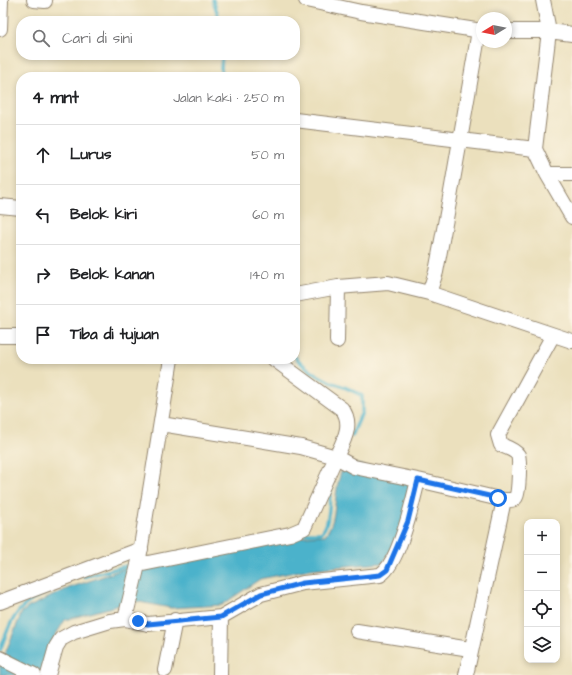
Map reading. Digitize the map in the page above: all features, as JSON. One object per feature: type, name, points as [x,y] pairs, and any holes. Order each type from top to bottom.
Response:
[{"type":"street","points":[[0,29],[1,0]]},
{"type":"street","points":[[306,0],[332,3],[476,30]]},
{"type":"street","points":[[544,0],[549,31],[535,148],[547,174],[572,217]]},
{"type":"street","points":[[512,31],[549,31],[572,34]]},
{"type":"street","points":[[429,293],[436,272],[477,48]]},
{"type":"street","points":[[300,121],[535,148]]},
{"type":"street","points":[[547,174],[572,174]]},
{"type":"street","points":[[0,206],[16,208]]},
{"type":"street","points":[[300,294],[338,287],[388,283],[429,293],[572,341]]},
{"type":"street","points":[[337,341],[338,287]]},
{"type":"street","points":[[161,424],[301,447],[336,457],[354,467],[504,500],[512,500],[516,497],[518,492],[519,459],[515,452],[501,445],[498,435],[553,335]]},
{"type":"street","points":[[0,336],[16,336]]},
{"type":"street","points":[[125,619],[138,565],[169,364]]},
{"type":"street","points":[[138,565],[290,534],[304,528],[347,430],[347,416],[342,409],[281,364]]},
{"type":"street","points":[[48,675],[56,647],[61,639],[74,632],[110,621],[125,619],[148,624],[175,620],[221,617],[261,594],[303,583],[354,579],[384,573],[387,570],[408,521],[418,480]]},
{"type":"street","points":[[466,675],[470,649],[504,500]]},
{"type":"street","points":[[0,602],[140,550]]},
{"type":"street","points":[[220,675],[221,617]]},
{"type":"street","points":[[165,670],[175,620]]},
{"type":"street","points":[[357,631],[470,649]]},
{"type":"street","points":[[0,658],[34,675]]},
{"type":"water","points":[[345,461],[415,480],[401,532],[383,563],[310,569],[260,579],[222,605],[171,608],[134,601],[65,620],[55,636],[43,675],[0,675],[0,666],[22,612],[29,607],[69,588],[141,563],[289,537],[325,535],[329,530],[333,519],[338,482]]},
{"type":"waterway","points":[[213,0],[218,16]]},
{"type":"waterway","points":[[222,60],[222,72]]},
{"type":"waterway","points":[[300,362],[316,374],[362,396],[362,412],[352,436]]},
{"type":"waterway","points":[[304,533],[321,533],[324,529],[327,523],[332,482]]},
{"type":"waterway","points":[[84,577],[134,564]]},
{"type":"waterway","points":[[0,651],[9,626],[20,610],[34,599],[58,587]]},
{"type":"route","points":[[138,621],[148,624],[175,620],[221,617],[261,594],[303,583],[354,579],[384,573],[387,570],[399,544],[408,521],[418,480],[498,498]]}]
